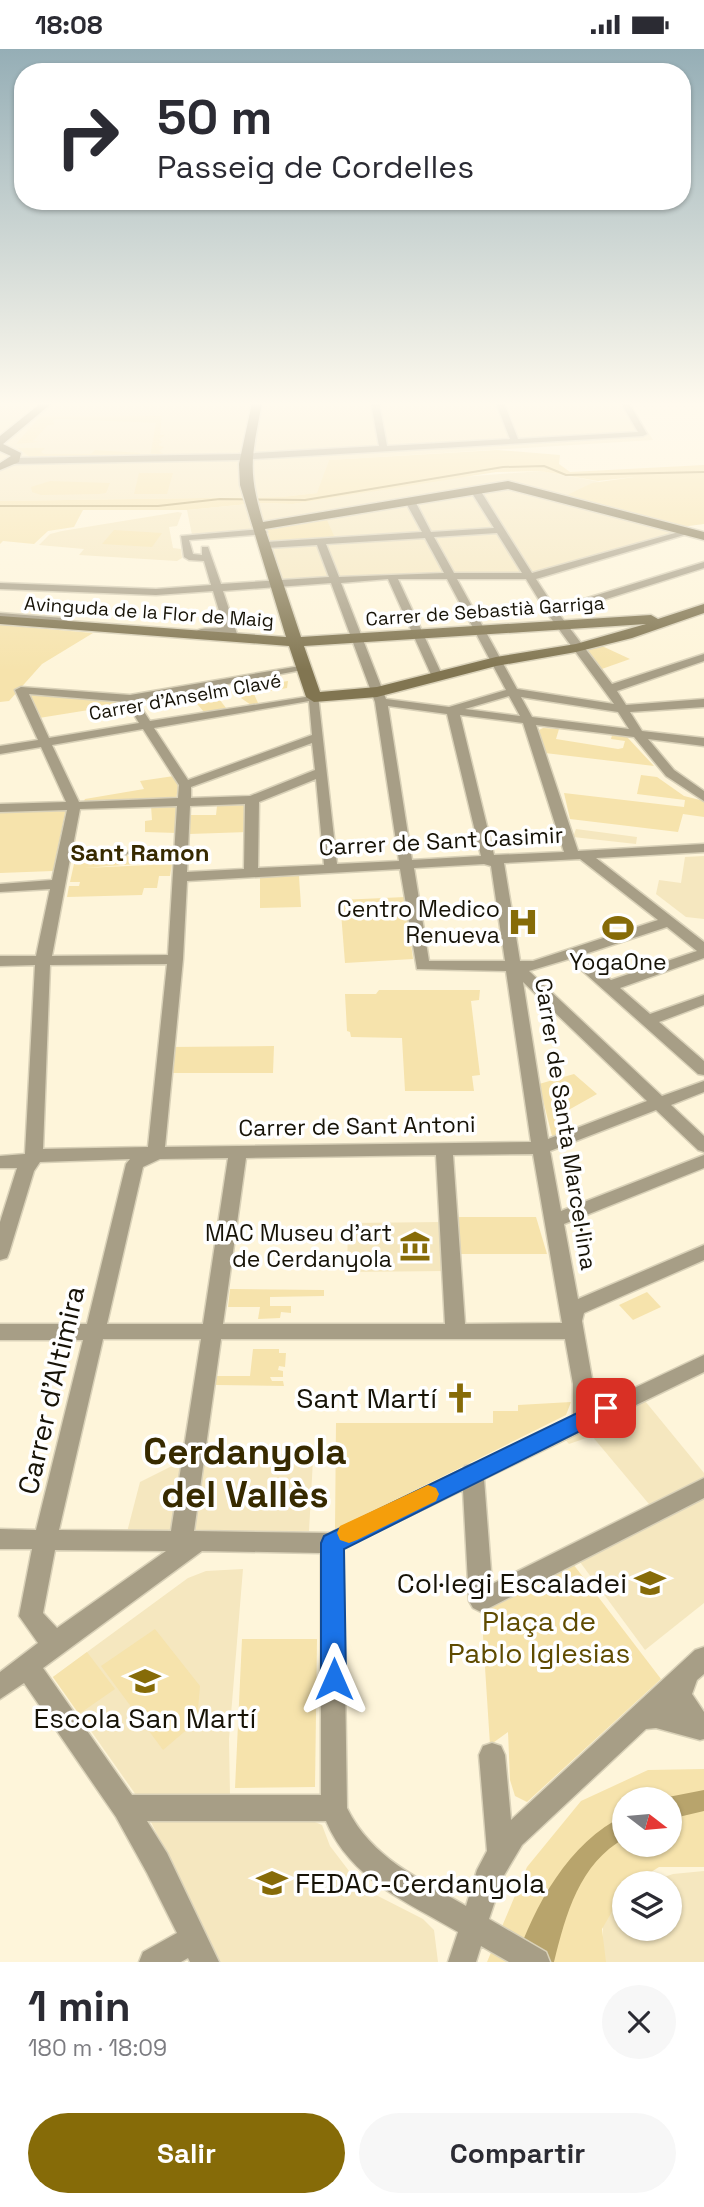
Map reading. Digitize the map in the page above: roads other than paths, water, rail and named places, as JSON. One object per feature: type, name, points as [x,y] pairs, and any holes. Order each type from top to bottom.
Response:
[{"type":"street","points":[[249,492],[263,532],[275,584],[314,697],[331,870]]},
{"type":"street","points":[[184,538],[263,532],[462,492]]},
{"type":"street","points":[[476,492],[576,649],[610,689],[621,709],[647,739],[670,773],[704,797]]},
{"type":"street","points":[[539,492],[704,535]]},
{"type":"street","points":[[410,501],[529,722],[579,856],[608,873],[704,951],[610,986]]},
{"type":"street","points":[[181,526],[189,557],[208,558]]},
{"type":"street","points":[[0,586],[107,592],[216,588],[392,576],[538,576],[704,527]]},
{"type":"street","points":[[263,532],[320,541],[500,530]]},
{"type":"street","points":[[202,536],[231,633]]},
{"type":"street","points":[[320,541],[379,697],[422,966],[534,966],[670,921]]},
{"type":"street","points":[[558,619],[704,565]]},
{"type":"street","points":[[392,576],[436,677]]},
{"type":"street","points":[[653,622],[704,608]]},
{"type":"street","name":"Avinguda de la Flor de Maig","points":[[0,618],[231,633],[295,642]]},
{"type":"street","name":"Carrer de Sebastià Garriga","points":[[295,642],[480,631],[558,619],[653,622]]},
{"type":"street","name":"Carrer d'Anselm Clavé","points":[[0,750],[314,697],[379,697],[436,677],[496,662],[576,649],[653,622]]},
{"type":"street","points":[[610,689],[704,657]]},
{"type":"street","points":[[0,1253],[25,1170],[34,1157],[43,961],[74,806],[21,690],[130,699],[302,667]]},
{"type":"street","points":[[453,712],[454,708],[512,692],[621,709],[704,703]]},
{"type":"street","points":[[379,697],[453,712],[647,739],[704,742]]},
{"type":"street","points":[[130,699],[186,785],[175,959],[156,1153]]},
{"type":"street","name":"Carrer de Santa Marcel·lina","points":[[453,712],[493,861],[513,964],[541,1148],[585,1394],[579,1422]]},
{"type":"street","points":[[186,785],[317,737]]},
{"type":"street","points":[[0,808],[252,800],[321,772]]},
{"type":"street","points":[[251,873],[252,800]]},
{"type":"street","name":"Carrer de Sant Casimir","points":[[180,877],[704,848]]},
{"type":"street","points":[[63,853],[122,853]]},
{"type":"street","points":[[608,873],[610,862],[625,853]]},
{"type":"street","points":[[0,888],[58,884]]},
{"type":"street","points":[[572,954],[704,1070]]},
{"type":"street","points":[[0,961],[175,959]]},
{"type":"street","points":[[513,964],[704,1146]]},
{"type":"street","points":[[519,1001],[548,998]]},
{"type":"street","points":[[649,1020],[704,1000]]},
{"type":"street","name":"Carrer de Sant Antoni","points":[[0,1162],[18,1163],[34,1157],[156,1153],[541,1148],[704,1086]]},
{"type":"street","points":[[444,1149],[455,1331]]},
{"type":"street","points":[[0,1687],[156,1571],[189,1542],[213,1331],[238,1151]]},
{"type":"street","name":"Carrer d'Altimira","points":[[60,1640],[46,1635],[31,1616],[45,1540],[135,1164],[156,1153]]},
{"type":"street","points":[[554,1221],[704,1161]]},
{"type":"street","points":[[0,1332],[455,1331],[572,1325],[575,1309],[704,1252]]},
{"type":"street","points":[[0,1539],[189,1542],[331,1540],[704,1363]]},
{"type":"street","points":[[585,1394],[608,1407]]},
{"type":"street","points":[[473,1472],[481,1601],[704,1487]]},
{"type":"street","points":[[331,1540],[334,1570],[334,1808],[342,1830],[360,1857],[427,1901],[536,1962]]},
{"type":"street","points":[[151,1541],[162,1555],[156,1571]]},
{"type":"street","points":[[462,1962],[483,1932],[491,1870],[513,1836],[699,1662]]},
{"type":"street","points":[[699,1662],[682,1683],[680,1696],[702,1729]]},
{"type":"street","points":[[27,1666],[125,1808],[157,1863],[200,1951],[153,1962]]},
{"type":"street","points":[[638,1718],[656,1716],[702,1729]]},
{"type":"street","points":[[492,1755],[502,1853]]},
{"type":"street","points":[[125,1808],[334,1808]]},
{"type":"waterway","points":[[0,506],[158,506],[220,499],[305,500],[351,492]]},
{"type":"place","name":"Centro Medico Renueva","points":[[523,922]]},
{"type":"place","name":"YogaOne","points":[[618,928]]},
{"type":"place","name":"MAC Museu d'art de Cerdanyola","points":[[415,1246]]},
{"type":"place","name":"Sant Martí","points":[[460,1398]]},
{"type":"place","name":"Col·legi Escaladei","points":[[650,1583]]},
{"type":"place","name":"Escola San Martí","points":[[145,1681]]},
{"type":"place","name":"FEDAC-Cerdanyola","points":[[272,1883]]},
{"type":"district","name":"Sant Ramon","points":[[140,852]]},
{"type":"district","name":"Cerdanyola del Vallès","points":[[245,1472]]},
{"type":"park label","name":"Plaça de Pablo Iglesias","points":[[539,1637]]}]
